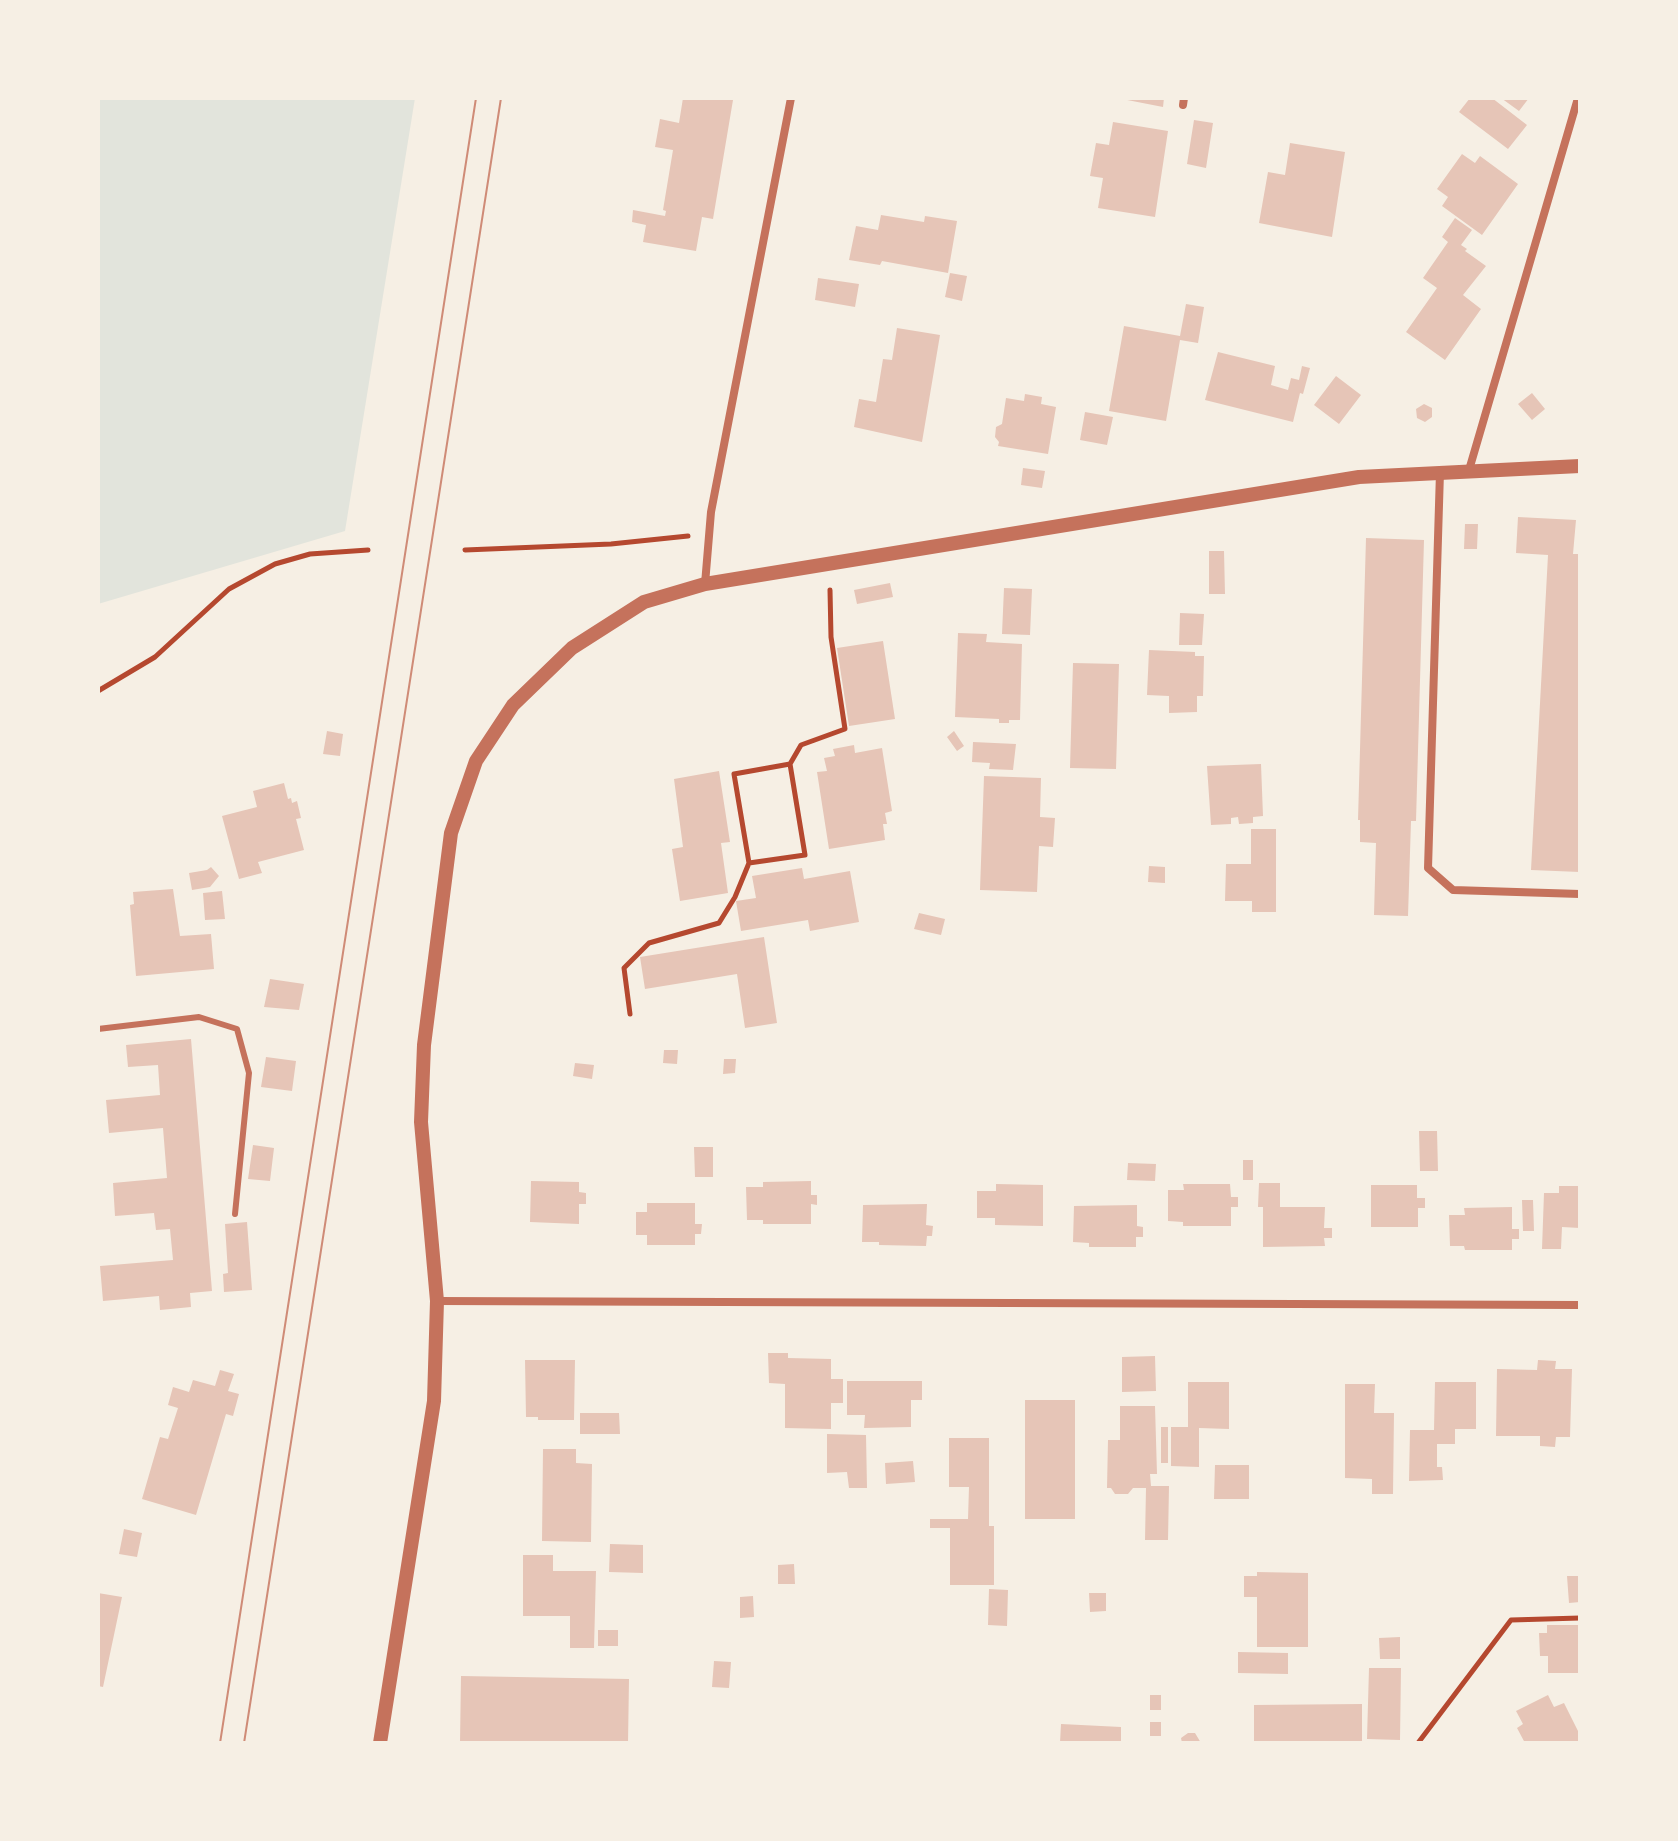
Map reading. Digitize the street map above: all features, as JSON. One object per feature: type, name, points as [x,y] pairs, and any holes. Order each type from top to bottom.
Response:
[{"type":"street","points":[[705,584],[711,512],[791,98]]},
{"type":"street","points":[[1469,470],[1578,98]]},
{"type":"street","points":[[380,1743],[434,1401],[437,1301],[421,1122],[424,1045],[451,833],[476,761],[513,705],[572,648],[644,602],[705,584],[1359,477],[1580,466]]},
{"type":"street","points":[[1440,472],[1428,868],[1453,890],[1580,894]]},
{"type":"street","points":[[437,1301],[1580,1305]]},
{"type":"lane","points":[[98,1029],[199,1017],[237,1029],[249,1073],[235,1214]]},
{"type":"path","points":[[465,550],[611,544],[709,533]]},
{"type":"path","points":[[98,691],[155,657],[229,589],[275,564],[310,554],[368,550]]},
{"type":"path","points":[[749,863],[805,855],[790,764],[801,745],[845,729],[831,637],[829,564]]},
{"type":"path","points":[[630,1014],[624,968],[649,943],[719,923],[735,897],[749,863],[734,774],[790,764]]},
{"type":"path","points":[[1418,1743],[1511,1620],[1580,1618]]},
{"type":"shaded area","points":[[98,98],[415,98],[345,531],[98,604]]},
{"type":"building","points":[[683,98],[733,100],[713,219],[702,217],[696,251],[643,242],[646,225],[632,222],[633,210],[665,216],[666,211],[663,210],[673,150],[655,147],[660,119],[679,123]]},
{"type":"building","points":[[1117,98],[1164,98],[1163,107]]},
{"type":"building","points":[[1470,98],[1492,98],[1527,125],[1508,149],[1459,112]]},
{"type":"building","points":[[1501,98],[1529,98],[1519,111]]},
{"type":"building","points":[[1194,120],[1213,123],[1206,168],[1187,164]]},
{"type":"building","points":[[1113,122],[1168,131],[1155,217],[1098,208],[1103,178],[1090,176],[1096,143],[1109,145]]},
{"type":"building","points":[[1290,143],[1345,152],[1332,237],[1259,223],[1268,172],[1285,175]]},
{"type":"building","points":[[1462,154],[1475,163],[1480,156],[1518,184],[1482,235],[1442,206],[1448,197],[1437,189]]},
{"type":"building","points":[[881,215],[924,222],[925,216],[957,221],[948,273],[882,261],[880,265],[849,260],[856,226],[878,230]]},
{"type":"building","points":[[1455,218],[1472,230],[1461,245],[1486,266],[1463,295],[1481,309],[1445,360],[1406,332],[1437,288],[1423,278],[1448,242],[1442,237]]},
{"type":"building","points":[[950,273],[967,276],[962,301],[945,297]]},
{"type":"building","points":[[818,278],[859,284],[855,307],[815,300]]},
{"type":"building","points":[[1186,304],[1204,307],[1198,343],[1180,340],[1166,421],[1109,411],[1124,326],[1180,336]]},
{"type":"building","points":[[897,328],[940,335],[922,442],[854,427],[859,399],[876,402],[883,359],[892,360]]},
{"type":"building","points":[[1218,352],[1275,366],[1271,385],[1288,390],[1291,378],[1299,380],[1302,366],[1310,368],[1293,422],[1205,400]]},
{"type":"building","points":[[1336,376],[1361,395],[1339,424],[1314,405]]},
{"type":"building","points":[[1532,393],[1545,409],[1532,420],[1518,404]]},
{"type":"building","points":[[1025,394],[1042,397],[1041,404],[1056,407],[1048,454],[998,446],[996,427],[1002,424],[1006,398],[1024,401]]},
{"type":"building","points":[[1424,404],[1432,408],[1432,417],[1425,422],[1417,418],[1416,409]]},
{"type":"building","points":[[1085,412],[1113,417],[1107,445],[1080,440]]},
{"type":"building","points":[[1023,468],[1045,471],[1042,488],[1021,485]]},
{"type":"building","points":[[1518,517],[1576,520],[1573,554],[1580,554],[1580,872],[1531,870],[1548,555],[1516,553]]},
{"type":"building","points":[[1465,524],[1478,524],[1477,549],[1464,549]]},
{"type":"building","points":[[1366,538],[1424,540],[1416,821],[1411,821],[1408,916],[1374,915],[1376,843],[1360,842],[1358,820]]},
{"type":"building","points":[[1209,551],[1224,551],[1225,594],[1209,594]]},
{"type":"building","points":[[890,583],[893,597],[857,604],[854,590]]},
{"type":"building","points":[[1004,588],[1032,589],[1030,635],[1002,634]]},
{"type":"building","points":[[1180,613],[1204,614],[1202,645],[1179,645]]},
{"type":"building","points":[[958,633],[987,634],[986,642],[1022,644],[1020,720],[999,723],[999,719],[955,717]]},
{"type":"building","points":[[883,641],[895,719],[849,726],[837,648]]},
{"type":"building","points":[[1149,650],[1195,652],[1195,656],[1204,656],[1203,696],[1197,696],[1197,712],[1169,713],[1169,696],[1147,695]]},
{"type":"building","points":[[1073,663],[1119,664],[1116,769],[1070,768]]},
{"type":"building","points":[[327,731],[343,734],[340,756],[323,754]]},
{"type":"building","points":[[954,731],[964,746],[957,751],[947,737]]},
{"type":"building","points":[[973,742],[1016,744],[1013,770],[989,769],[990,763],[972,762]]},
{"type":"building","points":[[854,745],[855,753],[882,748],[892,811],[885,813],[885,840],[829,849],[817,772],[827,771],[824,758],[835,756],[833,749]]},
{"type":"building","points":[[1261,764],[1263,816],[1253,817],[1253,823],[1239,824],[1238,817],[1231,818],[1231,824],[1211,825],[1207,766]]},
{"type":"building","points":[[719,771],[730,842],[721,843],[728,893],[680,901],[672,849],[683,847],[674,779]]},
{"type":"building","points":[[984,776],[1041,778],[1040,817],[1055,818],[1053,847],[1039,846],[1037,892],[980,890]]},
{"type":"building","points":[[284,783],[288,799],[291,798],[292,803],[297,801],[301,818],[296,819],[304,850],[258,862],[262,873],[239,879],[222,816],[257,807],[253,791]]},
{"type":"building","points":[[1251,829],[1276,829],[1276,912],[1252,912],[1252,901],[1225,901],[1226,864],[1251,864]]},
{"type":"building","points":[[1149,866],[1165,867],[1165,883],[1148,882]]},
{"type":"building","points":[[211,867],[219,876],[210,887],[192,890],[189,873]]},
{"type":"building","points":[[802,868],[804,879],[850,871],[859,922],[810,931],[808,920],[741,931],[736,901],[756,898],[752,876]]},
{"type":"building","points":[[173,889],[180,936],[211,934],[214,969],[136,976],[130,905],[134,904],[133,892]]},
{"type":"building","points":[[222,891],[225,919],[205,920],[203,893]]},
{"type":"building","points":[[919,913],[945,919],[941,935],[914,929]]},
{"type":"building","points":[[764,937],[777,1023],[745,1028],[737,974],[645,989],[640,957]]},
{"type":"building","points":[[270,979],[304,984],[299,1010],[264,1007]]},
{"type":"building","points":[[191,1039],[212,1291],[190,1293],[191,1307],[160,1310],[159,1296],[103,1301],[100,1266],[173,1260],[170,1229],[156,1230],[154,1213],[115,1216],[113,1183],[167,1178],[163,1128],[109,1133],[106,1100],[160,1095],[158,1065],[128,1067],[126,1045]]},
{"type":"building","points":[[664,1050],[678,1050],[677,1064],[663,1063]]},
{"type":"building","points":[[266,1057],[296,1061],[292,1091],[261,1087]]},
{"type":"building","points":[[724,1059],[736,1059],[735,1073],[723,1074]]},
{"type":"building","points":[[575,1063],[594,1065],[592,1079],[573,1076]]},
{"type":"building","points":[[1419,1131],[1437,1131],[1438,1171],[1420,1171]]},
{"type":"building","points":[[253,1145],[274,1148],[270,1181],[248,1179]]},
{"type":"building","points":[[694,1147],[713,1147],[713,1177],[695,1177]]},
{"type":"building","points":[[1243,1160],[1253,1160],[1253,1180],[1243,1180]]},
{"type":"building","points":[[1128,1163],[1156,1164],[1155,1181],[1127,1180]]},
{"type":"building","points":[[531,1181],[579,1182],[579,1192],[586,1193],[586,1204],[579,1204],[579,1224],[530,1222]]},
{"type":"building","points":[[811,1181],[811,1195],[817,1195],[817,1205],[811,1204],[811,1224],[763,1224],[763,1220],[747,1220],[746,1187],[763,1187],[763,1182]]},
{"type":"building","points":[[1259,1183],[1280,1183],[1280,1207],[1325,1207],[1324,1228],[1332,1228],[1332,1238],[1324,1238],[1325,1246],[1263,1247],[1263,1207],[1258,1207]]},
{"type":"building","points":[[996,1184],[1043,1185],[1043,1226],[995,1225],[995,1218],[977,1218],[977,1191],[996,1191]]},
{"type":"building","points":[[1183,1184],[1230,1184],[1231,1197],[1238,1197],[1238,1207],[1231,1207],[1231,1226],[1183,1226],[1183,1222],[1168,1221],[1168,1190],[1184,1190]]},
{"type":"building","points":[[1371,1185],[1417,1185],[1417,1198],[1425,1198],[1425,1208],[1418,1208],[1418,1227],[1371,1227]]},
{"type":"building","points":[[1559,1186],[1580,1186],[1580,1228],[1562,1227],[1561,1249],[1542,1249],[1544,1193],[1559,1193]]},
{"type":"building","points":[[1522,1200],[1533,1200],[1534,1231],[1523,1231]]},
{"type":"building","points":[[647,1203],[695,1203],[695,1224],[702,1224],[701,1234],[695,1234],[695,1245],[647,1245],[647,1235],[636,1235],[636,1212],[647,1212]]},
{"type":"building","points":[[927,1204],[926,1225],[933,1226],[926,1246],[862,1242],[863,1205]]},
{"type":"building","points":[[1137,1205],[1137,1226],[1143,1227],[1143,1237],[1136,1237],[1136,1247],[1089,1247],[1089,1243],[1073,1242],[1074,1206]]},
{"type":"building","points":[[1512,1207],[1512,1229],[1519,1229],[1519,1239],[1512,1239],[1512,1250],[1465,1250],[1464,1246],[1450,1246],[1449,1215],[1465,1215],[1464,1208]]},
{"type":"building","points":[[247,1222],[252,1290],[224,1292],[223,1274],[228,1273],[225,1224]]},
{"type":"building","points":[[768,1353],[788,1353],[788,1358],[831,1359],[831,1379],[843,1379],[843,1403],[831,1403],[831,1429],[785,1428],[785,1384],[769,1383]]},
{"type":"building","points":[[1155,1356],[1156,1391],[1122,1392],[1122,1357]]},
{"type":"building","points":[[525,1360],[575,1360],[574,1420],[526,1417]]},
{"type":"building","points":[[1538,1360],[1556,1361],[1555,1369],[1572,1369],[1570,1437],[1556,1437],[1555,1447],[1540,1446],[1540,1436],[1496,1436],[1497,1369],[1537,1370]]},
{"type":"building","points":[[220,1370],[234,1374],[228,1391],[239,1394],[233,1416],[226,1414],[196,1515],[142,1499],[160,1437],[168,1439],[178,1408],[168,1405],[173,1387],[189,1392],[193,1380],[215,1386]]},
{"type":"building","points":[[847,1381],[922,1381],[922,1400],[911,1400],[911,1427],[864,1428],[865,1415],[847,1415]]},
{"type":"building","points":[[1188,1382],[1229,1382],[1229,1429],[1199,1428],[1199,1467],[1171,1466],[1171,1427],[1188,1427]]},
{"type":"building","points":[[1435,1382],[1476,1382],[1476,1429],[1455,1429],[1455,1444],[1437,1444],[1437,1467],[1442,1467],[1443,1480],[1409,1481],[1410,1430],[1434,1430]]},
{"type":"building","points":[[1345,1384],[1375,1384],[1374,1413],[1394,1413],[1393,1494],[1372,1494],[1372,1479],[1345,1478]]},
{"type":"building","points":[[1025,1400],[1075,1400],[1075,1519],[1025,1519]]},
{"type":"building","points":[[1120,1406],[1155,1406],[1157,1474],[1150,1474],[1151,1486],[1169,1486],[1168,1540],[1145,1540],[1146,1488],[1133,1488],[1128,1494],[1115,1494],[1107,1488],[1108,1440],[1120,1440]]},
{"type":"building","points":[[580,1413],[619,1413],[620,1434],[580,1434]]},
{"type":"building","points":[[1161,1427],[1168,1427],[1168,1463],[1161,1463]]},
{"type":"building","points":[[827,1434],[866,1435],[867,1488],[849,1488],[847,1472],[827,1473]]},
{"type":"building","points":[[949,1438],[989,1438],[989,1526],[994,1526],[994,1585],[950,1585],[950,1528],[930,1528],[930,1519],[968,1519],[969,1487],[949,1487]]},
{"type":"building","points":[[543,1449],[576,1449],[576,1463],[592,1464],[591,1542],[542,1541]]},
{"type":"building","points":[[913,1461],[915,1482],[886,1484],[885,1463]]},
{"type":"building","points":[[1215,1465],[1249,1465],[1249,1499],[1214,1499]]},
{"type":"building","points":[[124,1529],[142,1533],[137,1557],[119,1554]]},
{"type":"building","points":[[610,1544],[643,1545],[643,1573],[609,1572]]},
{"type":"building","points":[[523,1555],[553,1555],[553,1571],[596,1571],[594,1648],[570,1648],[570,1616],[523,1616]]},
{"type":"building","points":[[794,1564],[795,1584],[778,1584],[778,1565]]},
{"type":"building","points":[[1257,1572],[1308,1573],[1308,1647],[1257,1647],[1257,1597],[1244,1597],[1244,1576],[1257,1576]]},
{"type":"building","points":[[1567,1576],[1580,1576],[1580,1602],[1569,1603]]},
{"type":"building","points":[[989,1589],[1008,1590],[1007,1626],[988,1625]]},
{"type":"building","points":[[98,1593],[122,1597],[103,1687],[98,1686]]},
{"type":"building","points":[[1089,1593],[1106,1593],[1106,1611],[1090,1612]]},
{"type":"building","points":[[753,1596],[754,1617],[740,1618],[740,1597]]},
{"type":"building","points":[[1547,1625],[1580,1625],[1580,1673],[1548,1673],[1548,1656],[1540,1656],[1539,1633],[1547,1633]]},
{"type":"building","points":[[598,1630],[618,1630],[618,1646],[598,1646]]},
{"type":"building","points":[[1400,1637],[1400,1659],[1380,1659],[1379,1638]]},
{"type":"building","points":[[1238,1652],[1288,1653],[1288,1674],[1238,1673]]},
{"type":"building","points":[[714,1661],[731,1662],[729,1688],[712,1687]]},
{"type":"building","points":[[1369,1668],[1401,1668],[1400,1740],[1367,1739]]},
{"type":"building","points":[[461,1676],[629,1679],[628,1743],[460,1743]]},
{"type":"building","points":[[1150,1695],[1161,1695],[1161,1710],[1150,1710]]},
{"type":"building","points":[[1548,1695],[1554,1707],[1564,1703],[1580,1735],[1580,1743],[1525,1743],[1517,1728],[1523,1724],[1516,1711]]},
{"type":"building","points":[[1362,1704],[1362,1743],[1254,1743],[1254,1705]]},
{"type":"building","points":[[1150,1722],[1161,1722],[1161,1736],[1150,1736]]},
{"type":"building","points":[[1061,1724],[1121,1727],[1121,1743],[1060,1743]]},
{"type":"building","points":[[1195,1733],[1201,1743],[1182,1743],[1181,1738]]},
{"type":"tram line","points":[[220,1743],[476,98]]},
{"type":"tram line","points":[[244,1743],[501,98]]}]
